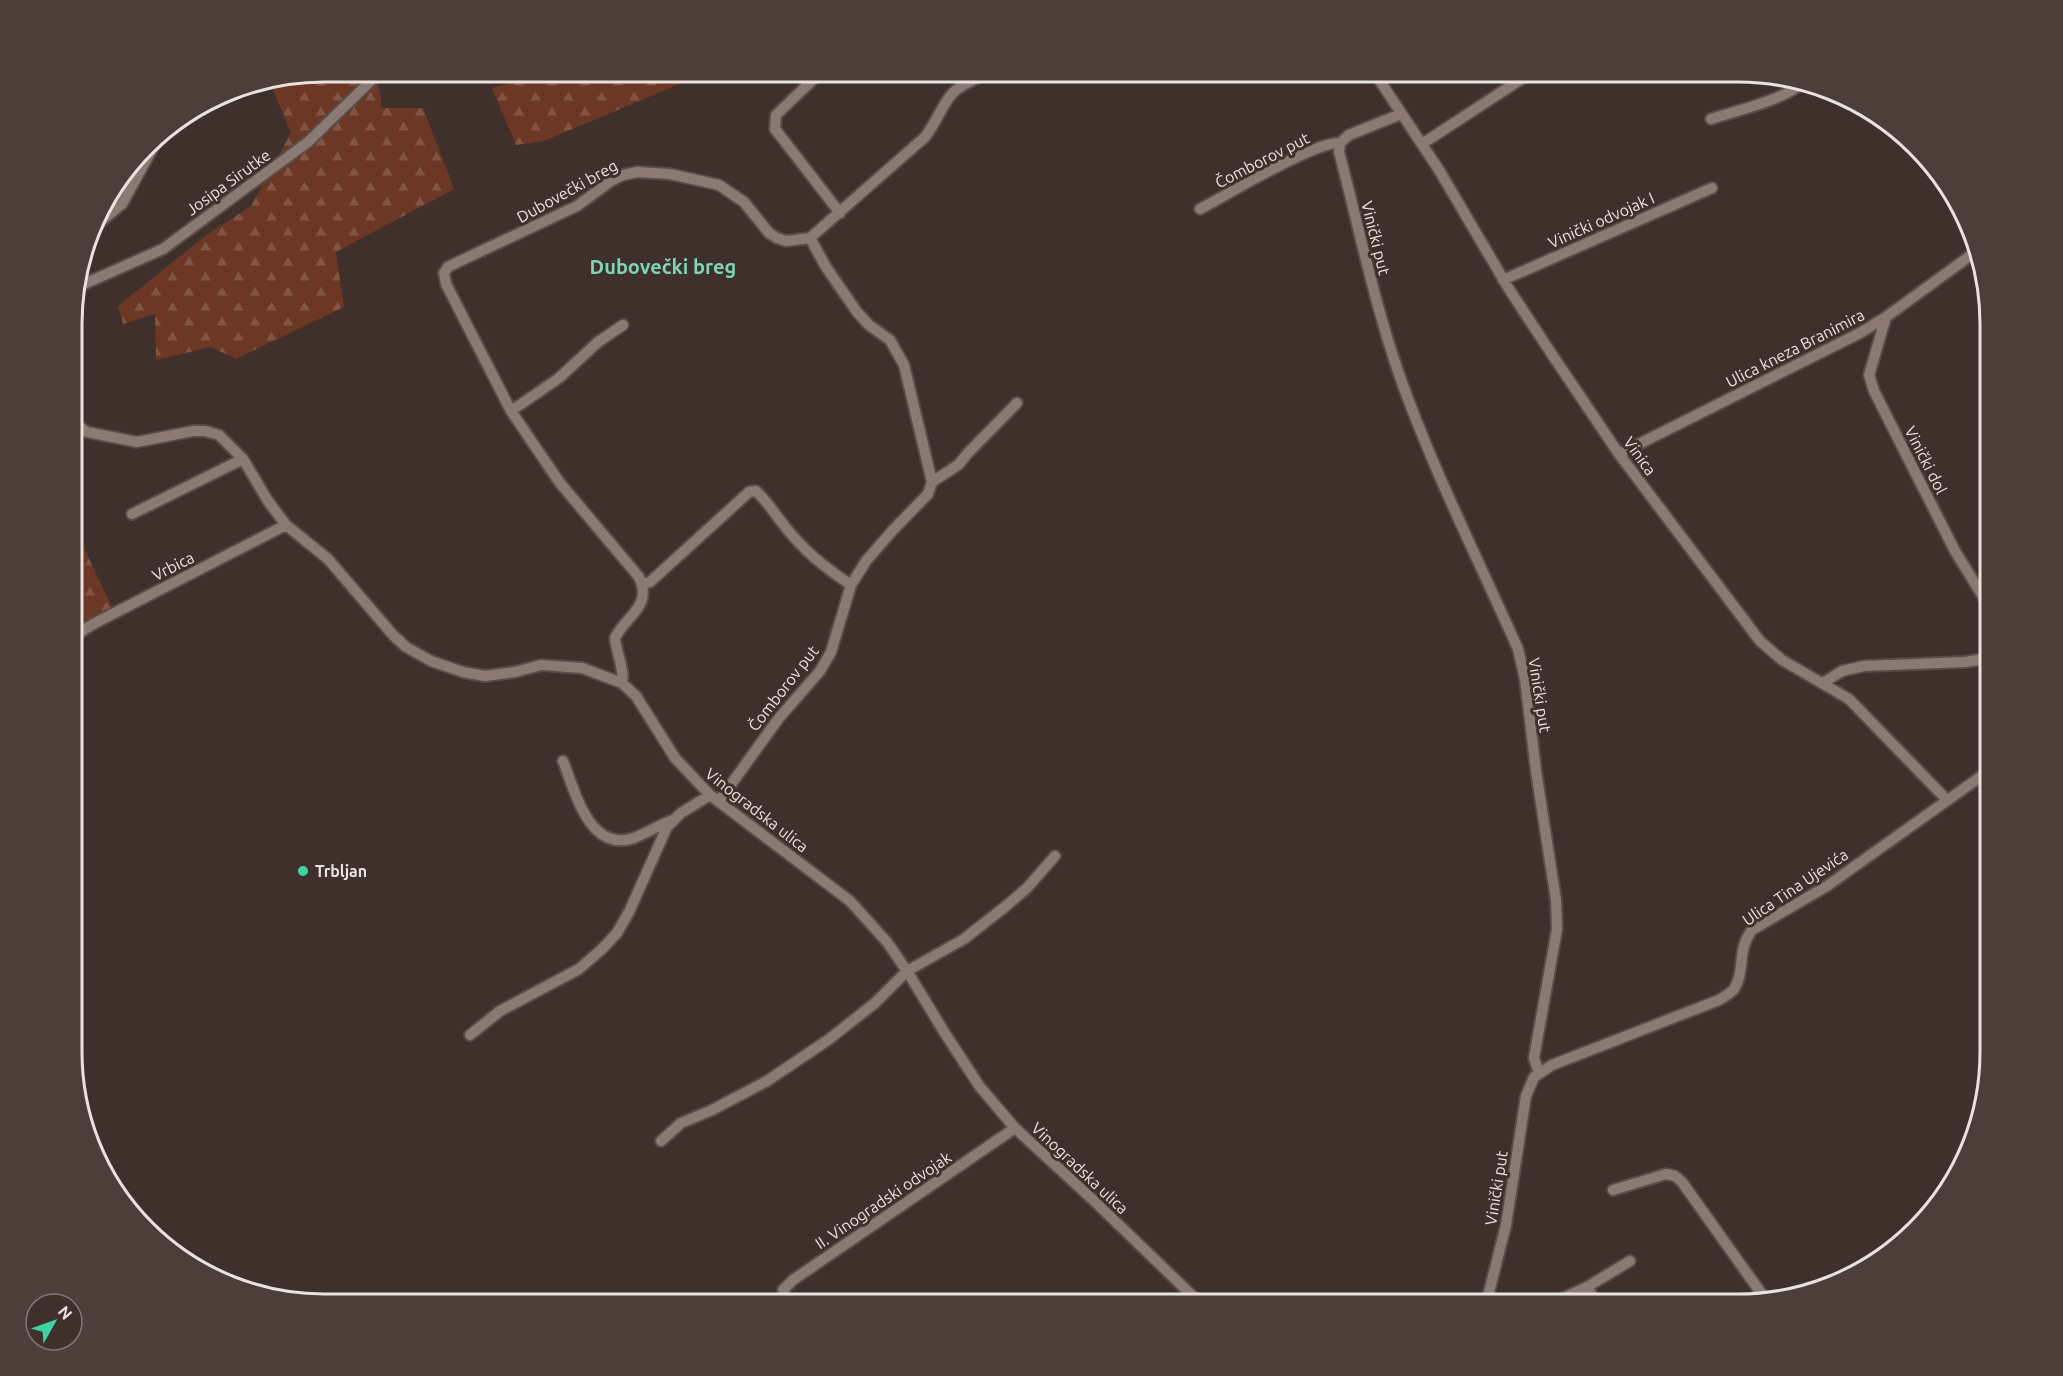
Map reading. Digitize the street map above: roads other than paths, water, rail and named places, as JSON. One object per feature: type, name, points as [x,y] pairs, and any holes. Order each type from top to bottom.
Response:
[{"type":"street","name":"Josipa Sirutke","points":[[86,283],[163,249],[308,142],[370,82]]},
{"type":"street","points":[[811,82],[776,115],[775,129],[840,213]]},
{"type":"street","points":[[932,482],[904,365],[890,340],[869,326],[857,312],[826,267],[810,238],[925,137],[950,96],[970,82]]},
{"type":"street","name":"Vinica","points":[[1380,82],[1439,170],[1503,280],[1619,454],[1760,641],[1782,660],[1849,699],[1860,708],[1947,800]]},
{"type":"street","points":[[1422,144],[1517,82]]},
{"type":"street","points":[[1711,119],[1795,89]]},
{"type":"street","points":[[1340,143],[1349,135],[1401,114]]},
{"type":"street","name":"Čomborov put","points":[[1200,209],[1283,164],[1327,144],[1340,143]]},
{"type":"street","name":"Vinički put","points":[[1340,143],[1339,152],[1377,307],[1401,378],[1425,442],[1518,650],[1525,679],[1536,771],[1556,900],[1557,929],[1534,1058],[1539,1073],[1530,1082],[1526,1096],[1506,1225],[1489,1294]]},
{"type":"street","points":[[109,215],[122,204],[144,164]]},
{"type":"street","name":"Dubovečki breg","points":[[643,584],[639,576],[560,483],[511,411],[446,284],[444,273],[448,267],[577,206],[611,181],[637,172],[670,174],[719,184],[744,202],[769,233],[777,238],[786,241],[810,238]]},
{"type":"street","name":"Vinički odvojak I","points":[[1503,280],[1712,188]]},
{"type":"street","name":"Ulica kneza Branimira","points":[[1619,454],[1860,333],[1886,317],[1970,256]]},
{"type":"street","name":"Vinički dol","points":[[1886,317],[1869,375],[1874,391],[1955,550],[1980,591]]},
{"type":"street","points":[[511,411],[559,378],[598,342],[623,325]]},
{"type":"street","name":"Čomborov put","points":[[714,798],[820,671],[831,652],[851,585],[866,561],[928,494],[932,482],[958,465],[1017,403]]},
{"type":"street","name":"Vinogradska ulica","points":[[82,429],[87,432],[137,442],[193,431],[205,431],[219,435],[243,459],[268,501],[286,525],[328,559],[393,635],[406,647],[431,661],[463,672],[485,676],[515,672],[541,665],[582,668],[622,683],[636,696],[675,758],[714,798],[850,902],[887,942],[980,1087],[1015,1128],[1191,1294]]},
{"type":"street","points":[[132,514],[243,459]]},
{"type":"street","points":[[622,683],[624,677],[615,638],[640,606],[644,592],[643,584],[650,582],[749,492],[756,491],[765,499],[783,525],[820,564],[851,585]]},
{"type":"street","name":"Vrbica","points":[[82,631],[286,525]]},
{"type":"street","points":[[1822,683],[1842,671],[1864,666],[1980,660]]},
{"type":"street","points":[[563,761],[584,814],[605,837],[618,840],[634,838],[714,798]]},
{"type":"street","name":"Ulica Tina Ujevića","points":[[1539,1073],[1552,1065],[1719,1000],[1734,991],[1740,977],[1744,940],[1752,930],[1827,886],[1980,777]]},
{"type":"street","points":[[470,1035],[500,1011],[579,969],[617,933],[629,912],[667,827],[673,820]]},
{"type":"street","points":[[661,1141],[681,1123],[712,1110],[767,1081],[828,1040],[875,1002],[907,971],[972,932],[1027,888],[1055,856]]},
{"type":"street","name":"II. Vinogradski odvojak","points":[[784,1294],[783,1290],[793,1280],[1015,1128]]},
{"type":"street","points":[[1613,1190],[1666,1174],[1675,1176],[1682,1182],[1760,1292]]},
{"type":"street","points":[[1572,1294],[1630,1261]]},
{"type":"street","points":[[1587,1287],[1591,1294]]},
{"type":"place","name":"Trbljan","points":[[303,871]]},
{"type":"district","name":"Dubovečki breg","points":[[663,266]]}]
